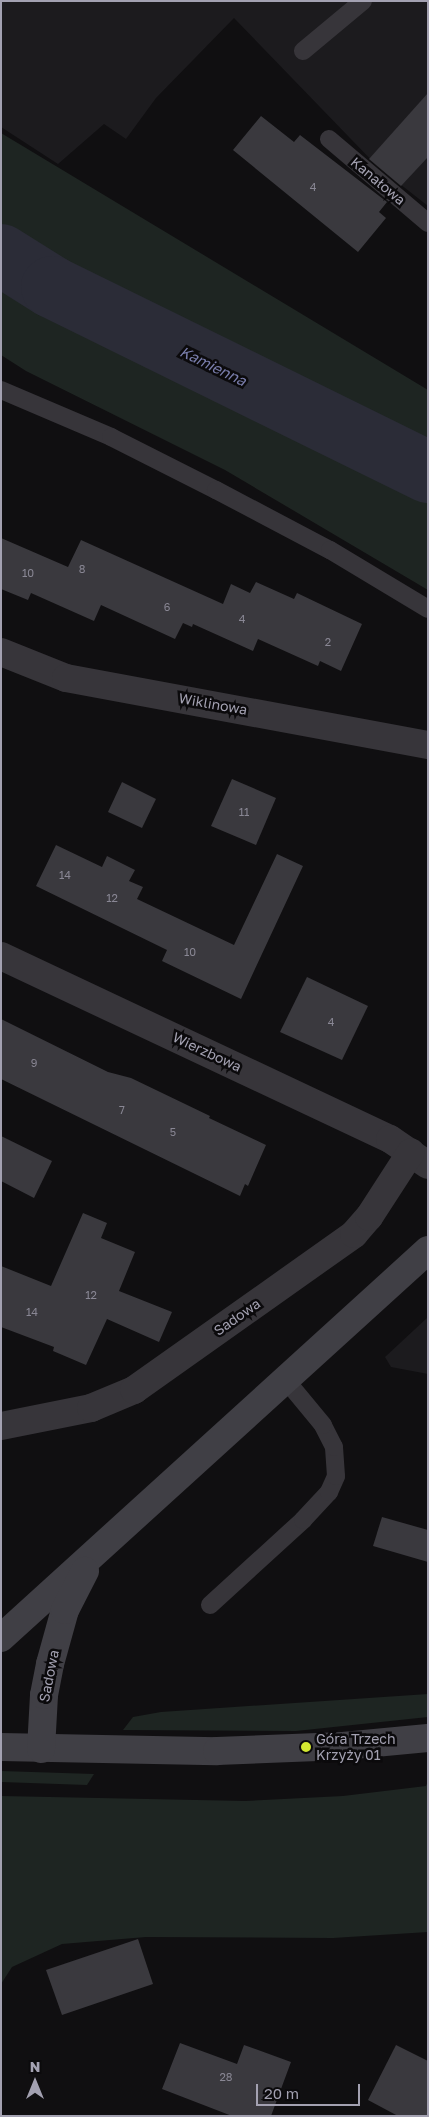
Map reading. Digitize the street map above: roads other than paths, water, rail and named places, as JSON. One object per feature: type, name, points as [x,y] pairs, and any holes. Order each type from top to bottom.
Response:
[{"type":"street","name":"Wiklinowa","points":[[1,652],[66,678],[428,745]]},
{"type":"street","name":"Wierzbowa","points":[[1,956],[358,1124],[419,1159]]},
{"type":"street","name":"Sadowa","points":[[1,1426],[91,1408],[134,1390],[354,1234],[419,1159]]},
{"type":"street","name":"Sadowa","points":[[3,1644],[95,1552],[428,1250]]},
{"type":"street","name":"Sadowa","points":[[41,1749],[44,1695],[65,1610],[95,1552]]},
{"type":"street","points":[[1,1747],[217,1751],[343,1746],[428,1738]]},
{"type":"lane","points":[[303,52],[363,1]]},
{"type":"lane","name":"Kanałowa","points":[[329,139],[428,223]]},
{"type":"lane","points":[[1,390],[111,437],[216,490],[330,550],[428,609]]},
{"type":"lane","points":[[210,1604],[303,1520],[329,1492],[336,1476],[334,1447],[323,1425],[285,1379]]},
{"type":"waterway","name":"Kamienna","points":[[1,255],[52,287],[428,472]]},
{"type":"place","name":"Góra Trzech Krzyży 01","points":[[306,1747]]}]
